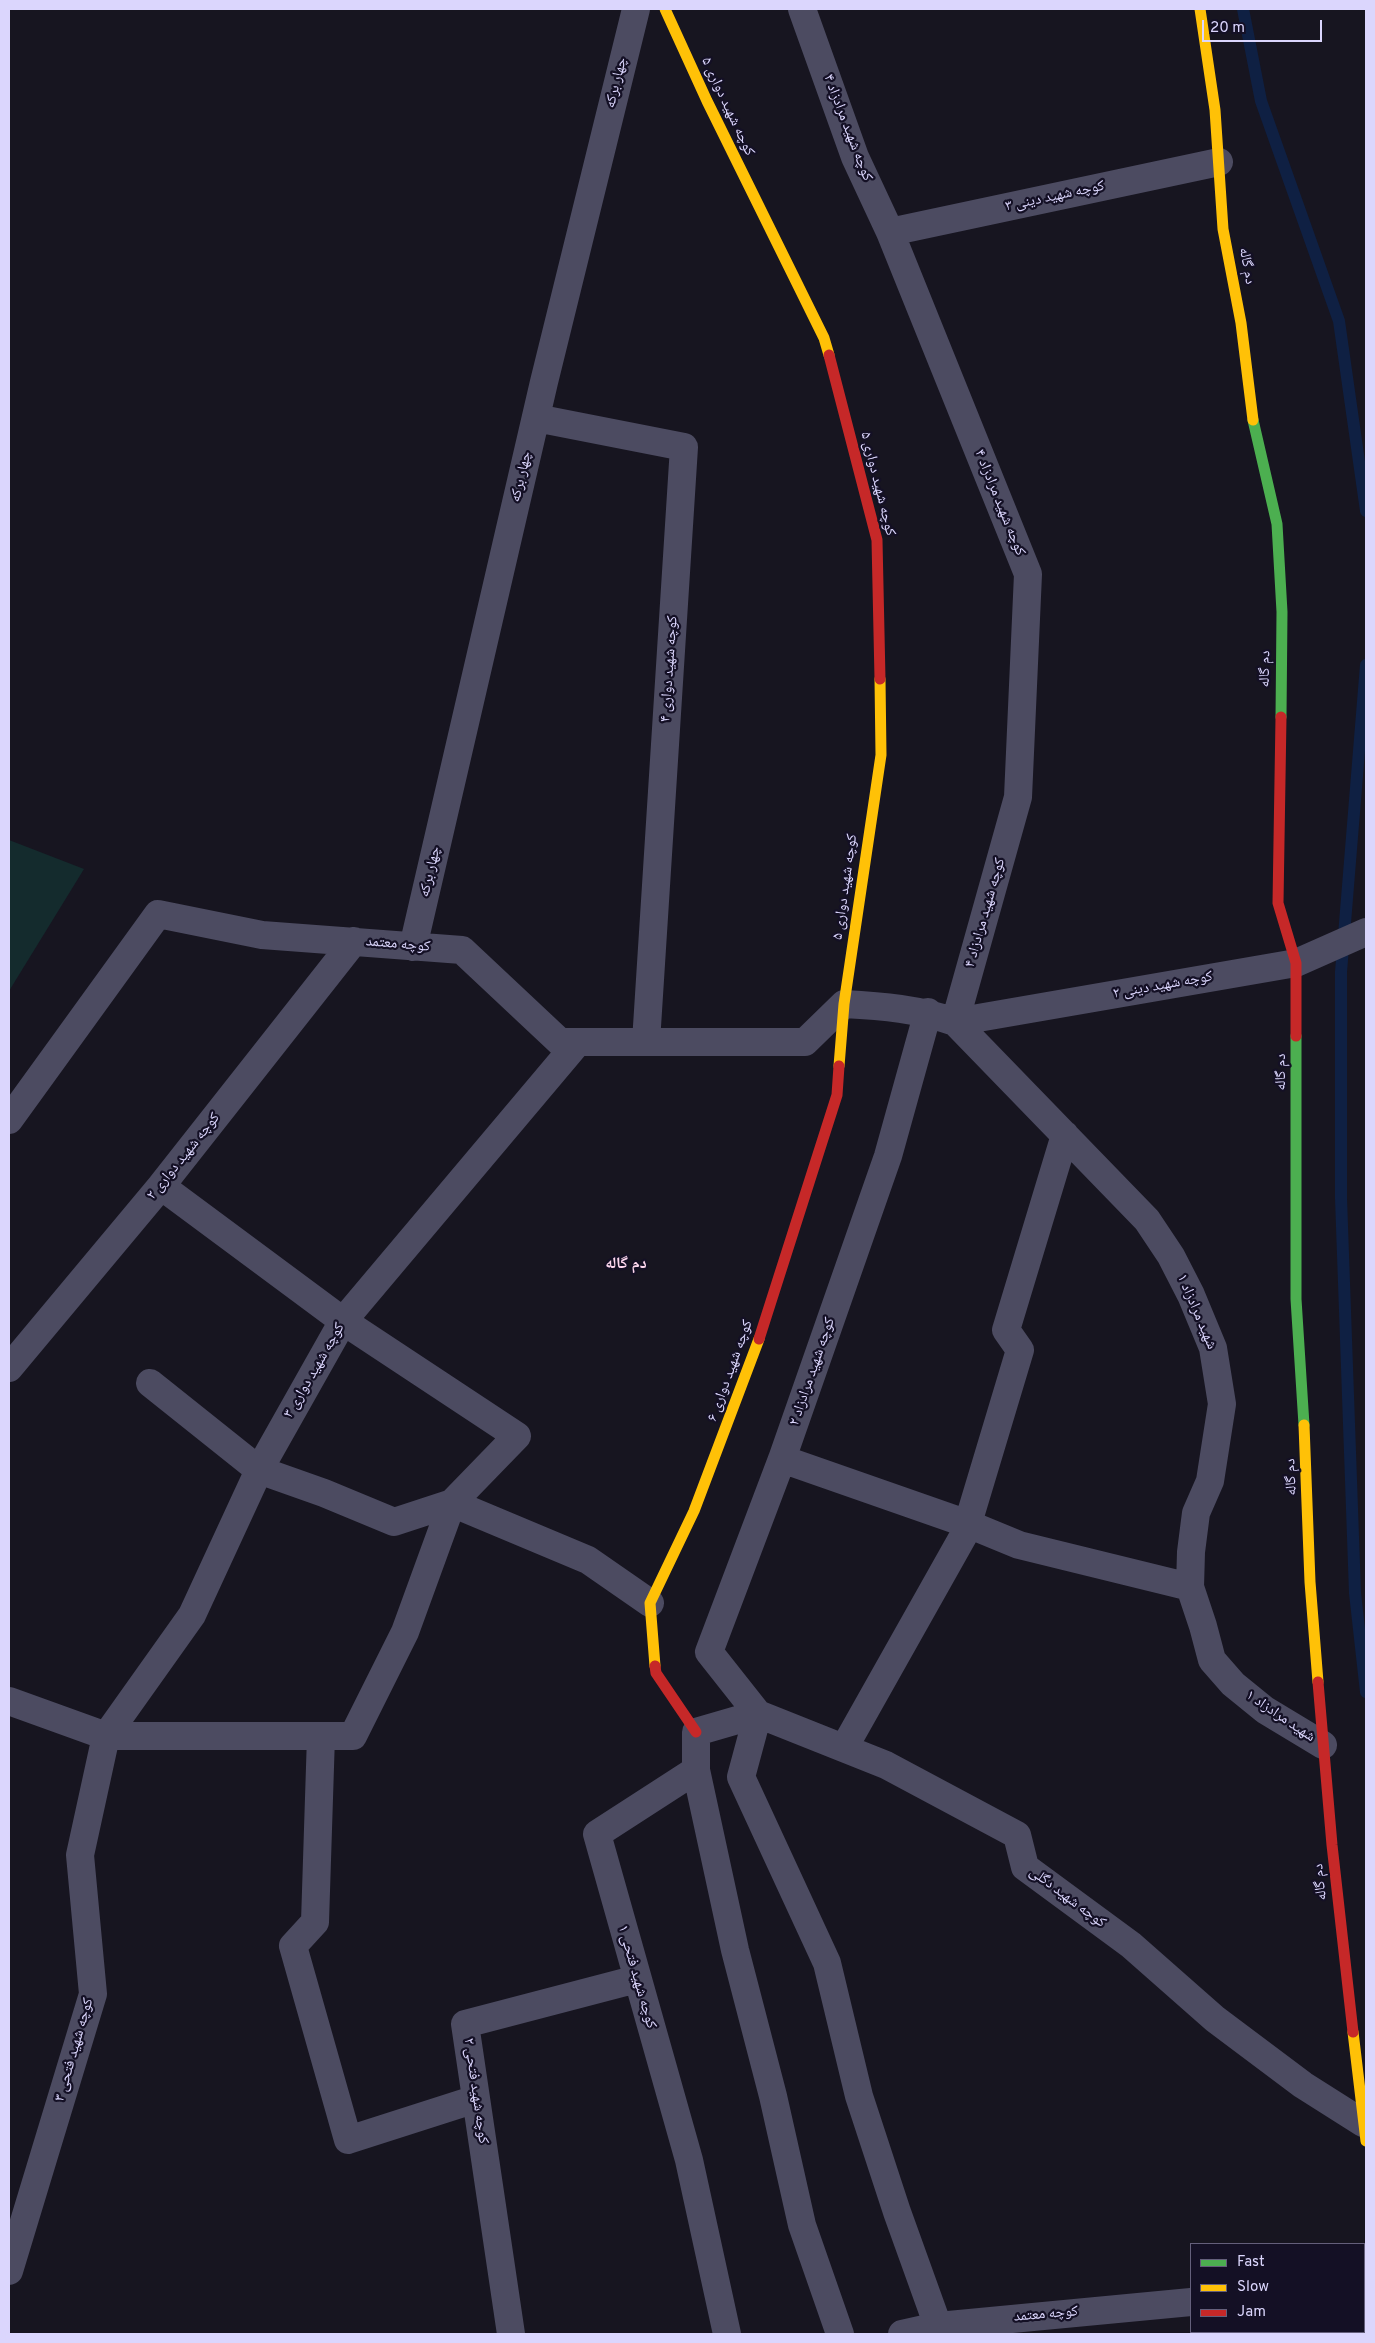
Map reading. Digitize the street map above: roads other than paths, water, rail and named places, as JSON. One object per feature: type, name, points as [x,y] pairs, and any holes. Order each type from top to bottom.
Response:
[{"type":"street","name":"چهار برکه","points":[[413,946],[536,418],[636,9]]},
{"type":"street","name":"کوچه شهید دواری ۵","points":[[666,9],[706,101],[824,338],[878,540],[881,754],[844,1004]]},
{"type":"street","name":"کوچه شهید مرادزاد ۴","points":[[802,9],[855,156],[890,232],[1028,574],[1018,797],[955,1022]]},
{"type":"street","name":"دم گاله","points":[[1200,9],[1215,110],[1224,229],[1241,323],[1251,412],[1277,524],[1282,612],[1278,903],[1296,963],[1296,1299],[1306,1462],[1310,1582],[1323,1745],[1365,2132]]},
{"type":"street","name":"کوچه شهید دینی ۳","points":[[890,232],[1219,162]]},
{"type":"street","name":"کوچه شهید دواری ۴","points":[[536,418],[684,447],[646,1042]]},
{"type":"street","name":"کوچه معتمد","points":[[9,1120],[158,914],[262,935],[462,950],[560,1042],[805,1042],[844,1004]]},
{"type":"street","name":"کوچه شهید دینی ۲","points":[[955,1022],[1296,963],[1366,932]]},
{"type":"street","name":"کوچه شهید دواری ۲","points":[[9,1368],[161,1186],[354,941]]},
{"type":"street","points":[[844,1004],[896,1007],[928,1012],[955,1022]]},
{"type":"street","name":"کوچه شهید دواری ۶","points":[[650,1603],[694,1511],[752,1363],[837,1095],[844,1004]]},
{"type":"street","name":"کوچه شهید مرادزاد ۲","points":[[758,1714],[709,1652],[782,1459],[888,1156],[928,1012]]},
{"type":"street","name":"شهید مرادزاد ۱","points":[[955,1022],[1147,1220],[1171,1256],[1191,1295],[1213,1348],[1222,1404],[1210,1481],[1196,1513],[1191,1552],[1190,1587],[1212,1660],[1233,1684],[1265,1710],[1323,1745]]},
{"type":"street","name":"کوچه شهید دواری ۳","points":[[106,1736],[192,1615],[259,1470],[343,1321],[578,1042]]},
{"type":"street","points":[[844,1748],[968,1524],[1020,1350],[1006,1330],[1065,1134]]},
{"type":"street","points":[[9,1701],[106,1736],[353,1736],[406,1632],[452,1503],[517,1436],[343,1321],[161,1186]]},
{"type":"street","points":[[150,1383],[259,1470],[324,1493],[394,1522],[452,1503],[588,1560],[650,1603],[656,1673],[696,1732],[696,1770],[735,1950],[773,2096],[802,2225],[840,2334]]},
{"type":"street","points":[[782,1459],[968,1524],[1019,1545],[1190,1587]]},
{"type":"street","points":[[696,1732],[758,1714]]},
{"type":"street","points":[[758,1714],[741,1777],[827,1963],[858,2096],[938,2330]]},
{"type":"street","name":"کوچه شهید دگلی","points":[[758,1714],[886,1765],[1017,1835],[1025,1867],[1131,1945],[1223,2025],[1365,2132]]},
{"type":"street","name":"کوچه شهید فتحی ۳","points":[[9,2271],[93,1994],[80,1855],[106,1736]]},
{"type":"street","points":[[322,1736],[315,1922],[292,1946],[348,2140],[476,2099]]},
{"type":"street","name":"کوچه شهید فتحی ۱","points":[[696,1770],[596,1834],[689,2160],[726,2334]]},
{"type":"street","name":"کوچه شهید فتحی ۲","points":[[511,2334],[465,2024],[637,1979]]},
{"type":"street","name":"کوچه معتمد","points":[[902,2334],[1190,2302]]},
{"type":"waterway","points":[[1243,9],[1261,101],[1339,321],[1366,511]]},
{"type":"waterway","points":[[1366,665],[1341,972],[1341,1198],[1355,1593],[1366,1692]]},
{"type":"district","name":"دم گاله","points":[[626,1265]]}]
